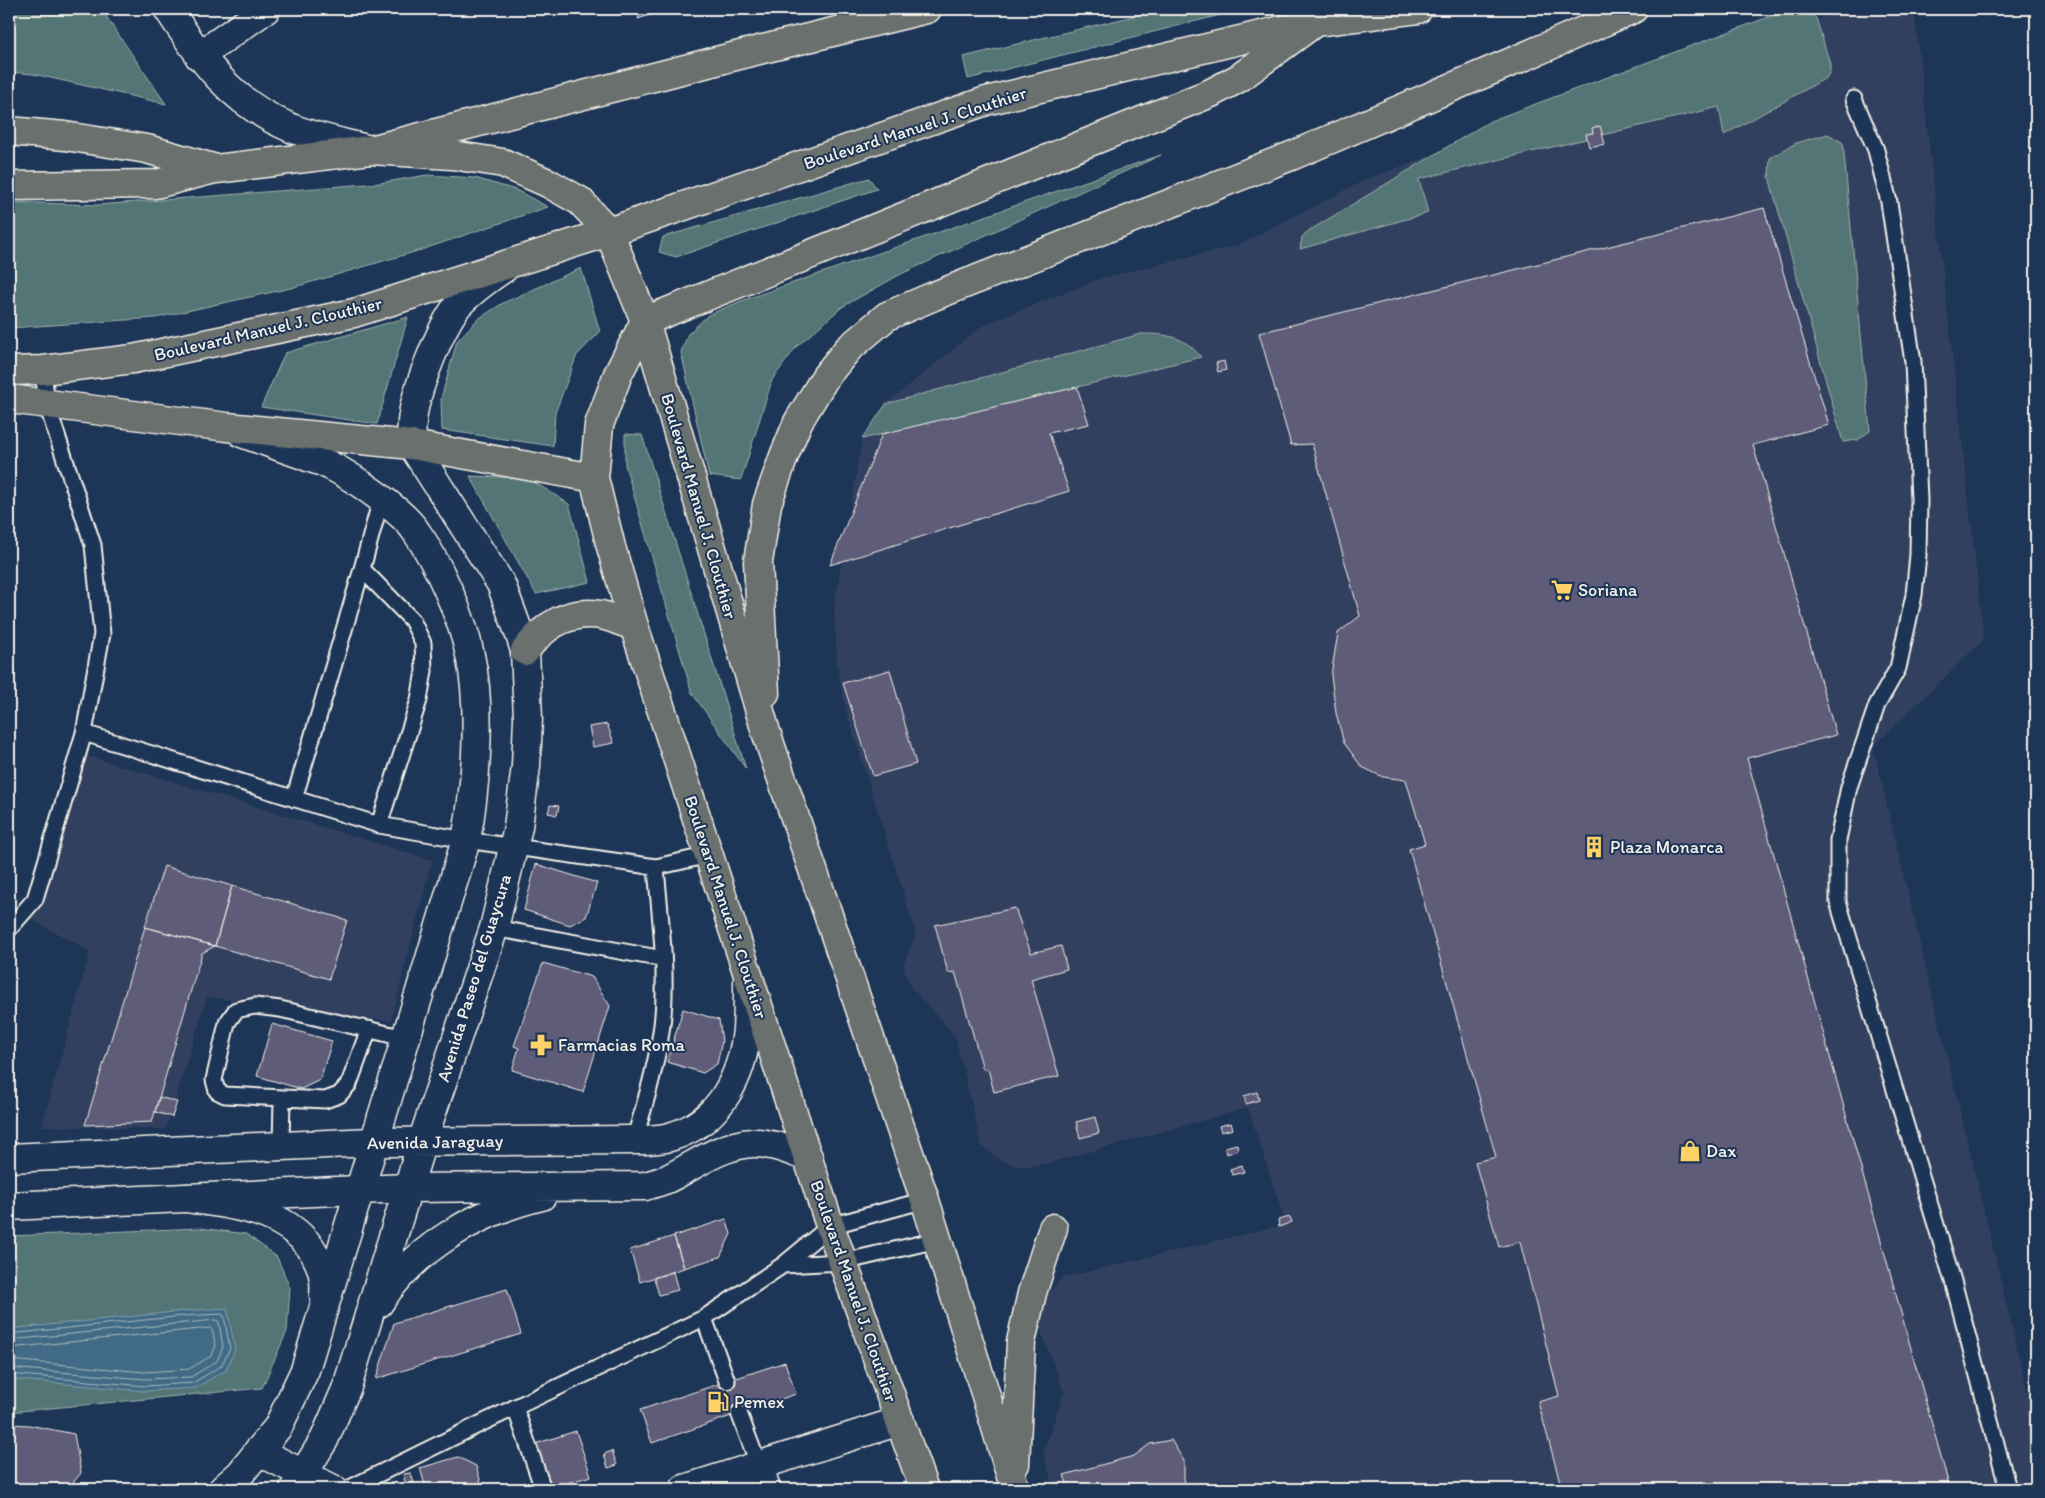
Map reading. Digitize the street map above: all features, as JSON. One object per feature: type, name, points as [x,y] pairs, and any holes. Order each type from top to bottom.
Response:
[{"type":"main road","points":[[168,9],[199,56],[230,90],[260,112],[289,128],[370,150]]},
{"type":"main road","points":[[199,56],[266,9]]},
{"type":"main road","name":"Boulevard Manuel J. Clouthier","points":[[9,131],[66,136],[147,149],[216,169],[370,150],[753,51],[927,9]]},
{"type":"main road","name":"Boulevard Manuel J. Clouthier","points":[[9,371],[43,370],[142,357],[354,313],[608,232],[986,101],[1324,15],[1418,9]]},
{"type":"main road","points":[[766,732],[758,562],[767,504],[798,422],[826,376],[848,349],[887,316],[1291,156],[1632,9]]},
{"type":"main road","name":"Boulevard Manuel J. Clouthier","points":[[924,1489],[830,1226],[634,626],[611,547],[594,478],[600,425],[618,374],[645,321],[1211,93],[1239,78],[1324,15]]},
{"type":"main road","name":"Boulevard Manuel J. Clouthier","points":[[370,150],[452,154],[503,163],[548,183],[580,201],[608,232],[645,321],[766,732],[925,1200],[1015,1488]]},
{"type":"main road","points":[[9,186],[156,184],[216,169]]},
{"type":"main road","points":[[412,445],[412,421],[420,385],[437,342],[458,306],[477,287],[508,265]]},
{"type":"main road","points":[[9,399],[227,427],[412,445],[594,478]]},
{"type":"main road","points":[[223,1489],[240,1474],[278,1427],[305,1370],[466,840],[472,812],[475,761],[475,703],[470,656],[457,613],[415,529],[381,499],[331,466],[227,427]]},
{"type":"main road","name":"Avenida Paseo del Guaycura","points":[[299,1481],[324,1440],[347,1387],[422,1142],[494,928],[514,846],[526,766],[528,718],[525,651],[501,584],[412,445]]},
{"type":"main road","points":[[525,651],[536,636],[557,622],[576,614],[601,615],[634,626]]},
{"type":"main road","name":"Avenida Jaraguay","points":[[9,1158],[373,1142],[634,1140],[672,1136],[703,1121],[720,1104],[736,1078],[744,1052],[747,1029],[748,978]]},
{"type":"main road","points":[[690,1128],[704,1159]]},
{"type":"main road","points":[[9,1206],[408,1188],[645,1186],[665,1180],[733,1146],[753,1143],[775,1146],[808,1157]]},
{"type":"main road","points":[[366,1323],[388,1289],[408,1268],[436,1244],[477,1218],[528,1199],[552,1193],[594,1187]]},
{"type":"main road","points":[[186,1198],[228,1203],[256,1210],[291,1227],[305,1240],[318,1258],[325,1291],[323,1311]]},
{"type":"main road","points":[[1015,1488],[1021,1342],[1032,1293],[1053,1228]]},
{"type":"main road","points":[[684,1489],[763,1477],[900,1421]]},
{"type":"main road","points":[[258,1451],[299,1481],[333,1489]]},
{"type":"lane","points":[[1854,99],[1876,150],[1889,202],[1913,362],[1919,500],[1918,555],[1914,595],[1898,668],[1878,705],[1850,787],[1838,840],[1838,902],[1953,1281],[2008,1489]]},
{"type":"lane","points":[[9,930],[35,899],[84,733],[102,634],[93,545],[47,405],[43,370]]},
{"type":"lane","points":[[294,799],[381,499]]},
{"type":"lane","points":[[362,569],[412,620],[423,643],[424,671],[419,700],[379,825]]},
{"type":"lane","points":[[84,733],[379,825],[466,840],[656,867],[709,855]]},
{"type":"lane","points":[[634,1140],[653,1077],[662,1023],[663,959],[656,867]]},
{"type":"lane","points":[[494,928],[663,959]]},
{"type":"lane","points":[[369,1029],[349,1084],[339,1095],[325,1100],[225,1096],[217,1091],[214,1080],[227,1024],[236,1010],[255,1006],[280,1008],[369,1029],[405,1038]]},
{"type":"lane","points":[[281,1147],[282,1098]]},
{"type":"lane","points":[[348,1489],[704,1318],[783,1265],[830,1226],[925,1200]]},
{"type":"lane","points":[[783,1265],[843,1262],[937,1240]]},
{"type":"lane","points":[[704,1318],[727,1381]]},
{"type":"lane","points":[[515,1408],[543,1489]]},
{"type":"lane","points":[[739,1413],[763,1477]]},
{"type":"shaded area","name":"Plaza Monarca","points":[[1846,9],[1914,9],[1984,639],[1873,747],[2036,1428],[2036,1489],[1054,1489],[1043,1453],[1064,1392],[1038,1323],[1044,1298],[1062,1278],[1286,1224],[1248,1108],[1045,1164],[1023,1167],[1002,1161],[982,1146],[955,1036],[910,986],[903,966],[916,933],[847,714],[838,672],[834,607],[862,439],[886,404],[983,325],[1102,278],[1236,246],[1369,178]]},
{"type":"shaded area","points":[[75,752],[432,860],[391,1021],[207,997],[166,1129],[42,1126],[90,951],[21,914]]},
{"type":"green space","points":[[9,9],[101,9],[166,104],[33,74],[9,72]]},
{"type":"green space","points":[[1153,9],[1244,9],[968,79],[963,57],[1138,15]]},
{"type":"green space","points":[[1790,9],[1810,13],[1816,18],[1830,64],[1830,72],[1826,78],[1724,135],[1719,107],[1419,179],[1428,213],[1300,249],[1302,237],[1307,232],[1490,121]]},
{"type":"green space","points":[[1828,134],[1843,143],[1870,431],[1858,440],[1843,442],[1769,177],[1770,158],[1796,143]]},
{"type":"green space","points":[[1161,155],[901,274],[842,307],[797,346],[772,380],[741,480],[709,476],[681,352],[688,334],[708,315],[741,301]]},
{"type":"green space","points":[[427,175],[475,178],[516,190],[548,207],[421,250],[291,288],[155,318],[9,328],[9,202],[97,205],[380,183]]},
{"type":"green space","points":[[869,178],[877,189],[676,257],[659,252],[663,237]]},
{"type":"green space","points":[[581,268],[600,332],[577,355],[555,413],[553,446],[442,430],[441,399],[457,341],[478,319],[503,303]]},
{"type":"green space","points":[[408,317],[377,424],[261,407],[285,353]]},
{"type":"green space","points":[[1141,334],[1167,336],[1181,340],[1201,357],[862,439],[886,404]]},
{"type":"green space","points":[[625,434],[642,435],[746,769],[692,693],[625,465]]},
{"type":"green space","points":[[470,476],[528,478],[569,504],[590,582],[536,594]]},
{"type":"green space","points":[[200,1228],[246,1234],[277,1257],[290,1288],[287,1331],[262,1388],[9,1412],[9,1236]]},
{"type":"water","points":[[227,1308],[235,1349],[226,1370],[195,1388],[145,1391],[9,1379],[9,1329]]},
{"type":"building","points":[[641,9],[668,9],[638,19]]},
{"type":"building","points":[[1600,126],[1605,144],[1589,147],[1586,134],[1593,133],[1592,128]]},
{"type":"building","name":"Plaza Monarca","points":[[1764,208],[1829,425],[1753,445],[1836,735],[1747,758],[1950,1489],[1584,1489],[1582,1484],[1562,1489],[1538,1402],[1559,1396],[1520,1242],[1499,1247],[1475,1162],[1496,1157],[1409,849],[1425,844],[1406,780],[1383,777],[1362,767],[1344,743],[1336,713],[1331,675],[1338,633],[1360,616],[1312,444],[1291,445],[1259,333]]},
{"type":"building","points":[[1224,361],[1226,370],[1218,372],[1216,363]]},
{"type":"building","points":[[1077,387],[1089,424],[1049,433],[1069,491],[830,565],[882,434]]},
{"type":"building","points":[[890,670],[916,764],[873,776],[843,683]]},
{"type":"building","points":[[607,724],[614,743],[593,747],[589,727]]},
{"type":"building","points":[[550,805],[559,806],[557,815],[548,813]]},
{"type":"building","points":[[536,864],[597,883],[586,917],[570,925],[524,910]]},
{"type":"building","points":[[164,866],[232,886],[215,946],[145,927]]},
{"type":"building","points":[[232,886],[347,920],[329,979],[215,946]]},
{"type":"building","points":[[1015,908],[1031,953],[1061,946],[1067,969],[1031,979],[1059,1076],[994,1092],[988,1069],[983,1069],[955,972],[948,973],[935,925]]},
{"type":"building","points":[[145,927],[215,946],[202,953],[152,1122],[85,1125]]},
{"type":"building","points":[[543,963],[592,977],[610,1006],[583,1092],[512,1070],[519,1048],[514,1046]]},
{"type":"building","points":[[683,1009],[719,1020],[722,1041],[717,1064],[703,1073],[667,1062]]},
{"type":"building","points":[[272,1024],[332,1041],[320,1080],[301,1089],[257,1076]]},
{"type":"building","points":[[1257,1092],[1259,1100],[1246,1104],[1244,1096]]},
{"type":"building","points":[[159,1097],[177,1102],[172,1117],[155,1112]]},
{"type":"building","points":[[1095,1117],[1099,1133],[1080,1138],[1076,1122]]},
{"type":"building","points":[[1231,1123],[1233,1129],[1221,1132],[1219,1126]]},
{"type":"building","points":[[1237,1144],[1238,1150],[1227,1154],[1225,1147]]},
{"type":"building","points":[[1242,1165],[1244,1172],[1232,1175],[1230,1169]]},
{"type":"building","points":[[1290,1217],[1292,1222],[1279,1227],[1278,1220]]},
{"type":"building","points":[[726,1219],[731,1234],[720,1257],[684,1268],[674,1236]]},
{"type":"building","points":[[674,1236],[684,1268],[640,1282],[630,1250]]},
{"type":"building","points":[[673,1272],[678,1290],[659,1295],[654,1278]]},
{"type":"building","points":[[507,1289],[521,1334],[376,1379],[394,1323]]},
{"type":"building","name":"Pemex","points":[[785,1362],[796,1394],[652,1443],[640,1410]]},
{"type":"building","points":[[9,1424],[29,1425],[74,1434],[81,1473],[68,1489],[9,1489]]},
{"type":"building","points":[[576,1431],[591,1476],[547,1489],[535,1489],[522,1448]]},
{"type":"building","points":[[1171,1440],[1184,1461],[1184,1479],[1187,1489],[1069,1489],[1064,1475],[1134,1456],[1150,1444]]},
{"type":"building","points":[[612,1451],[617,1465],[608,1468],[604,1454]]},
{"type":"building","points":[[458,1457],[476,1466],[483,1489],[426,1489],[420,1468]]},
{"type":"building","points":[[411,1473],[414,1483],[406,1485],[403,1474]]},
{"type":"place","name":"Soriana","points":[[1562,590]]},
{"type":"place","name":"Plaza Monarca","points":[[1594,847]]},
{"type":"place","name":"Farmacias Roma","points":[[541,1045]]},
{"type":"place","name":"Dax","points":[[1690,1151]]},
{"type":"place","name":"Pemex","points":[[718,1402]]}]
